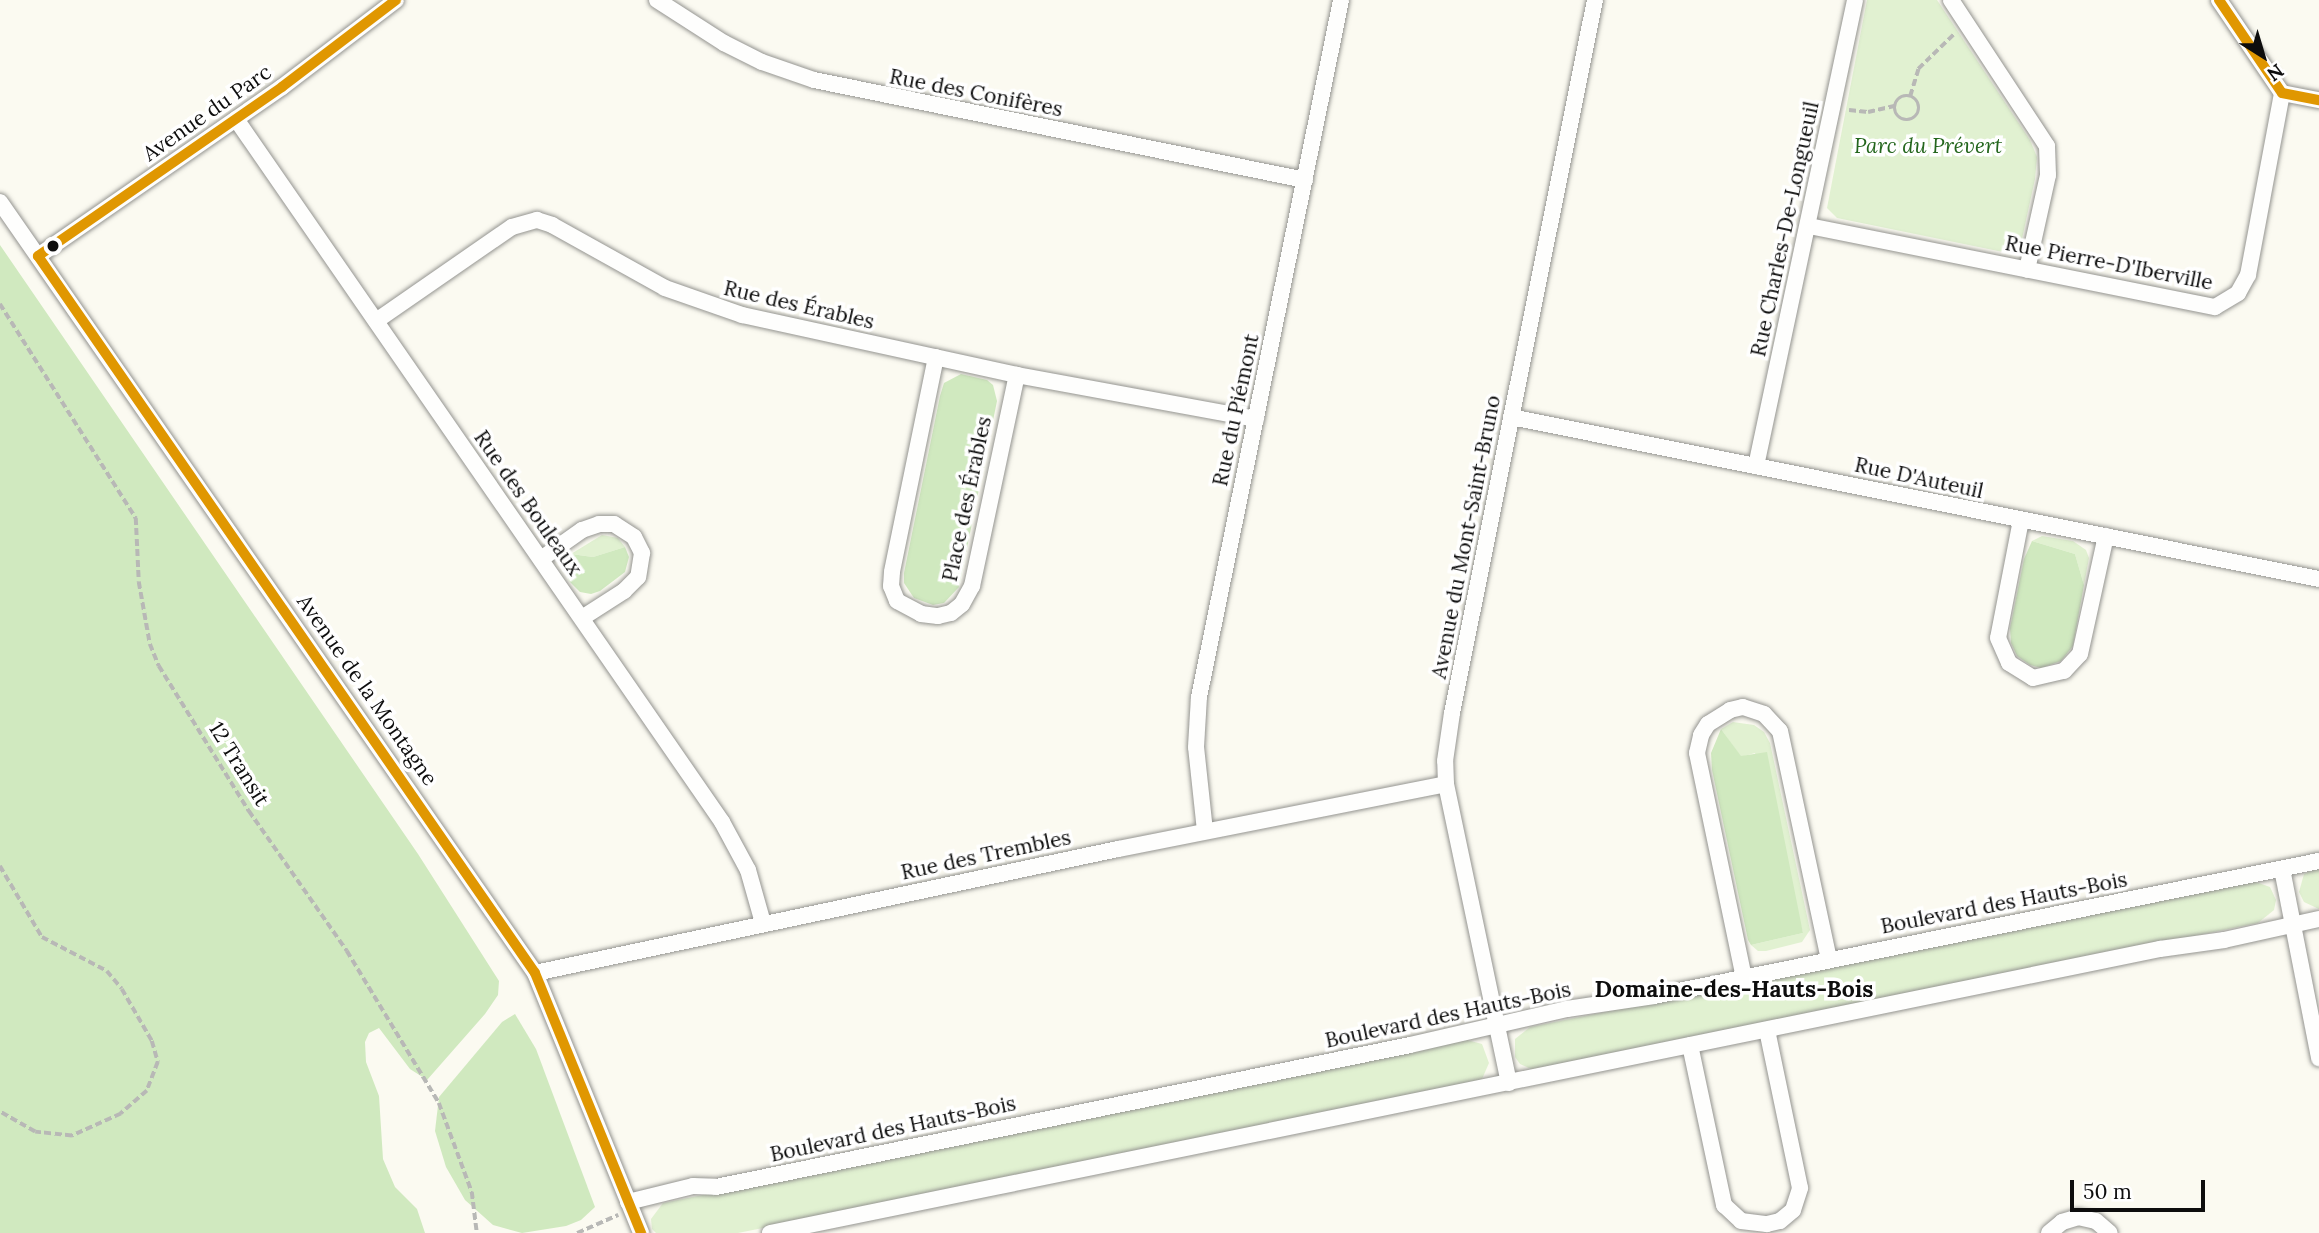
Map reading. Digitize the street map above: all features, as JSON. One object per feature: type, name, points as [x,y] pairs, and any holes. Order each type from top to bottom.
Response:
[{"type":"street","name":"Avenue du Parc","points":[[38,256],[236,119],[396,0]]},
{"type":"street","name":"Rue des Conifères","points":[[656,0],[724,43],[762,62],[814,80],[940,108],[1305,180]]},
{"type":"street","name":"Rue du Piémont","points":[[1205,831],[1197,776],[1196,720],[1208,650],[1342,0]]},
{"type":"street","name":"Avenue du Mont-Saint-Bruno","points":[[1509,1083],[1446,784],[1446,752],[1595,0]]},
{"type":"street","name":"Rue Charles-De-Longueuil","points":[[1756,466],[1855,0]]},
{"type":"street","points":[[1951,0],[2047,146],[2048,175],[2027,270]]},
{"type":"street","points":[[2220,0],[2282,93],[2319,100]]},
{"type":"street","name":"Rue Pierre-D'Iberville","points":[[1809,226],[2215,307],[2228,300],[2242,287],[2249,270],[2282,93]]},
{"type":"street","name":"Rue des Bouleaux","points":[[236,119],[729,833],[752,882],[764,923]]},
{"type":"street","name":"Avenue de la Montagne","points":[[0,202],[535,972],[641,1233]]},
{"type":"street","name":"Rue des Érables","points":[[376,321],[512,227],[537,220],[552,225],[630,271],[701,302],[777,324],[1017,374],[1256,419]]},
{"type":"street","name":"Place des Érables","points":[[936,357],[891,582],[897,601],[911,610],[927,615],[951,613],[962,604],[972,586],[1017,374]]},
{"type":"street","name":"Rue D'Auteuil","points":[[1511,417],[2319,579]]},
{"type":"street","points":[[2021,520],[1998,641],[2011,664],[2033,678],[2064,671],[2080,654],[2106,536]]},
{"type":"street","points":[[541,559],[582,530],[599,524],[621,526],[637,540],[642,564],[636,580],[582,618]]},
{"type":"street","points":[[1744,978],[1697,753],[1701,735],[1708,724],[1730,710],[1743,707],[1764,714],[1780,731],[1829,960]]},
{"type":"street","name":"Rue des Trembles","points":[[535,972],[1205,831],[1446,784]]},
{"type":"street","name":"Boulevard des Hauts-Bois","points":[[628,1202],[682,1188],[716,1187],[1431,1041],[1496,1024],[1744,978],[2319,861]]},
{"type":"street","points":[[2282,869],[2319,1058]]},
{"type":"street","points":[[770,1233],[2160,949],[2224,940],[2319,919]]},
{"type":"street","points":[[1690,1045],[1724,1205],[1741,1221],[1768,1224],[1780,1221],[1793,1210],[1800,1188],[1767,1030]]},
{"type":"street","points":[[2049,1233],[2062,1222],[2078,1217],[2096,1220],[2110,1233]]},
{"type":"path","points":[[1910,96],[1918,68],[1968,25]]},
{"type":"path","points":[[1910,96],[1917,100],[1919,107],[1914,117],[1902,119],[1896,114],[1895,106],[1899,98],[1910,96]]},
{"type":"path","points":[[1832,107],[1868,112],[1895,106]]},
{"type":"path","name":"12 Transit","points":[[0,304],[136,518],[139,582],[150,644],[159,666],[249,811],[347,951],[439,1103],[472,1192],[477,1233]]},
{"type":"path","points":[[0,866],[42,937],[107,971],[122,989],[152,1041],[158,1062],[147,1091],[121,1114],[72,1136],[35,1132],[0,1112]]},
{"type":"path","points":[[577,1233],[602,1224]]},
{"type":"green space","name":"Parc du Prévert","points":[[1867,0],[1937,0],[2030,140],[2037,157],[2035,179],[2022,239],[2013,249],[2003,252],[1837,218],[1827,208]]},
{"type":"green space","points":[[0,245],[418,854],[499,981],[498,995],[485,1014],[427,1080],[410,1069],[379,1028],[369,1033],[365,1042],[366,1062],[379,1096],[383,1159],[395,1187],[417,1209],[425,1233],[0,1233]]},
{"type":"green space","points":[[961,374],[987,380],[993,385],[997,401],[959,587],[944,603],[933,605],[914,598],[904,583],[904,573],[940,396],[944,383]]},
{"type":"green space","points":[[602,535],[618,538],[625,547],[593,557],[571,554]]},
{"type":"green space","points":[[2042,536],[2073,541],[2086,550],[2089,558],[2084,585],[2075,554],[2032,541]]},
{"type":"green space","points":[[2032,541],[2075,554],[2084,585],[2073,646],[2061,661],[2041,668],[2030,665],[2017,656],[2011,643],[2010,628],[2024,559]]},
{"type":"green space","points":[[625,547],[629,557],[625,572],[600,591],[591,594],[580,592],[569,581],[565,568],[566,560],[571,554],[593,557]]},
{"type":"green space","points":[[1733,722],[1754,725],[1764,732],[1770,743],[1810,930],[1802,942],[1766,951],[1758,951],[1751,945],[1803,933],[1755,753],[1741,757],[1721,729]]},
{"type":"green space","points":[[1721,729],[1741,756],[1767,752],[1803,933],[1751,945],[1748,940],[1712,770],[1711,753]]},
{"type":"green space","points":[[2319,867],[2319,909],[2304,902],[2299,892],[2304,874]]},
{"type":"green space","points":[[2253,881],[2270,887],[2276,900],[2274,910],[2258,923],[1535,1071],[1520,1064],[1515,1057],[1515,1039],[1530,1027]]},
{"type":"green space","points":[[515,1014],[536,1049],[595,1207],[581,1220],[566,1226],[522,1233],[493,1225],[465,1200],[446,1167],[435,1131],[439,1097],[502,1022]]},
{"type":"green space","points":[[1467,1040],[1482,1044],[1489,1063],[1482,1079],[1473,1084],[738,1233],[656,1233],[652,1229],[651,1219],[663,1203]]},
{"type":"transit line","points":[[396,0],[282,87],[38,256],[535,973],[641,1233]]},
{"type":"transit line","points":[[2219,0],[2282,93],[2319,100]]},
{"type":"district","name":"Domaine-des-Hauts-Bois","points":[[1734,989]]}]
